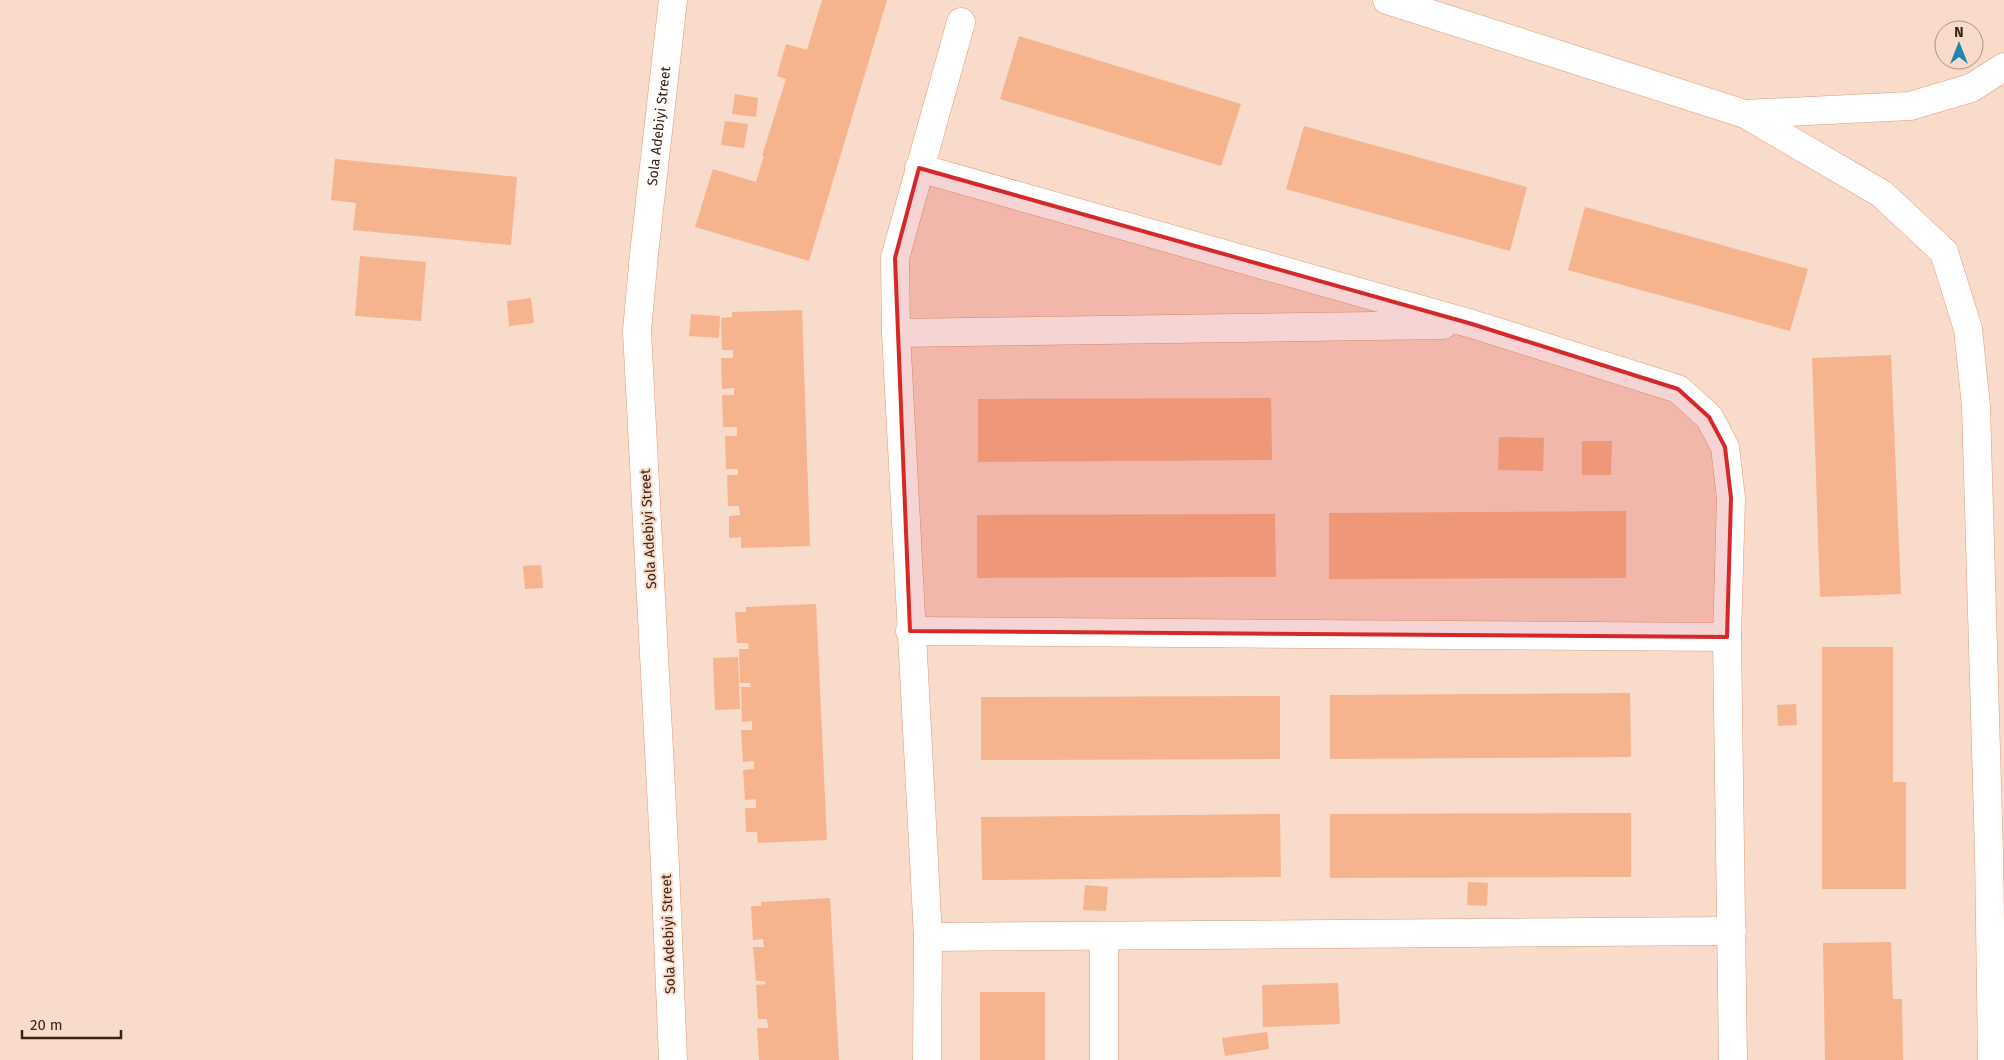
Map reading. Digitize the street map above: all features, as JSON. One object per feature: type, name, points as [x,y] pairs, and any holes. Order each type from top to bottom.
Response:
[{"type":"street","name":"Sola Adebiyi Street","points":[[673,0],[637,332],[665,865],[673,1060]]},
{"type":"street","points":[[1387,0],[1745,114],[1882,194],[1944,252],[1968,329],[1976,406],[1989,853],[1992,1060]]},
{"type":"street","points":[[928,1060],[928,937],[910,631],[896,332],[895,258],[961,22]]},
{"type":"street","points":[[1745,114],[1910,106],[1971,88],[2004,67]]},
{"type":"street","points":[[919,168],[1472,324],[1678,389],[1709,417],[1725,447],[1731,498],[1727,637],[1734,1060]]},
{"type":"street","points":[[896,332],[1472,324]]},
{"type":"street","points":[[910,631],[1727,637]]},
{"type":"street","points":[[928,937],[1732,931]]},
{"type":"street","points":[[1104,936],[1104,1060]]},
{"type":"highlighted area","points":[[919,168],[1472,324],[1678,389],[1709,417],[1725,447],[1731,498],[1727,637],[910,631],[895,258]]},
{"type":"building","points":[[822,0],[887,0],[809,261],[695,227],[713,169],[756,182],[764,156],[762,156],[786,79],[777,76],[786,44],[807,50]]},
{"type":"building","points":[[1019,36],[1241,104],[1221,166],[1000,99]]},
{"type":"building","points":[[735,94],[758,98],[756,117],[732,114]]},
{"type":"building","points":[[725,121],[748,124],[744,148],[721,145]]},
{"type":"building","points":[[1304,126],[1527,187],[1510,251],[1286,189]]},
{"type":"building","points":[[335,159],[517,177],[511,245],[353,230],[356,203],[331,200]]},
{"type":"building","points":[[1585,207],[1808,269],[1790,331],[1568,270]]},
{"type":"building","points":[[360,256],[426,262],[421,321],[355,316]]},
{"type":"building","points":[[531,298],[534,323],[509,326],[507,301]]},
{"type":"building","points":[[802,310],[810,546],[741,548],[741,537],[729,538],[729,516],[740,515],[739,506],[728,506],[727,475],[738,475],[738,469],[726,469],[725,436],[737,436],[737,427],[723,427],[722,395],[734,395],[734,388],[722,389],[721,358],[733,358],[733,350],[722,350],[721,318],[732,317],[732,312]]},
{"type":"building","points":[[691,314],[720,316],[719,338],[689,336]]},
{"type":"building","points":[[1891,355],[1901,594],[1820,597],[1812,358]]},
{"type":"building","points":[[1271,398],[1272,460],[978,462],[978,399]]},
{"type":"building","points":[[1499,437],[1544,438],[1543,471],[1498,470]]},
{"type":"building","points":[[1582,441],[1612,441],[1611,475],[1582,475]]},
{"type":"building","points":[[1626,511],[1626,578],[1329,579],[1329,513]]},
{"type":"building","points":[[1275,514],[1276,577],[977,578],[977,515]]},
{"type":"building","points":[[541,565],[543,588],[525,589],[523,566]]},
{"type":"building","points":[[816,604],[827,840],[758,843],[757,832],[746,832],[745,808],[756,808],[756,799],[745,800],[743,770],[754,769],[754,761],[743,762],[741,730],[752,730],[752,721],[742,722],[741,687],[751,687],[750,683],[740,683],[739,649],[749,649],[748,643],[737,643],[735,612],[746,612],[746,607]]},
{"type":"building","points":[[1822,647],[1893,647],[1893,782],[1906,782],[1906,889],[1822,889]]},
{"type":"building","points":[[738,657],[740,709],[715,710],[713,658]]},
{"type":"building","points":[[1630,693],[1631,757],[1330,759],[1330,695]]},
{"type":"building","points":[[1280,696],[1280,759],[981,760],[981,697]]},
{"type":"building","points":[[1796,704],[1797,725],[1778,726],[1777,705]]},
{"type":"building","points":[[1631,813],[1631,877],[1330,878],[1330,814]]},
{"type":"building","points":[[1280,814],[1281,877],[982,880],[981,817]]},
{"type":"building","points":[[1468,882],[1488,883],[1487,906],[1467,905]]},
{"type":"building","points":[[1085,885],[1108,887],[1106,911],[1083,910]]},
{"type":"building","points":[[830,898],[839,1060],[759,1060],[757,1028],[768,1028],[767,1019],[758,1019],[756,985],[766,984],[765,981],[756,981],[753,947],[764,947],[763,939],[753,940],[751,906],[761,906],[761,902]]},
{"type":"building","points":[[1891,942],[1893,999],[1902,999],[1903,1060],[1825,1060],[1823,943]]},
{"type":"building","points":[[1338,983],[1340,1024],[1263,1027],[1262,985]]},
{"type":"building","points":[[980,992],[1045,992],[1045,1060],[980,1060]]},
{"type":"building","points":[[1267,1032],[1269,1049],[1225,1056],[1222,1038]]}]
